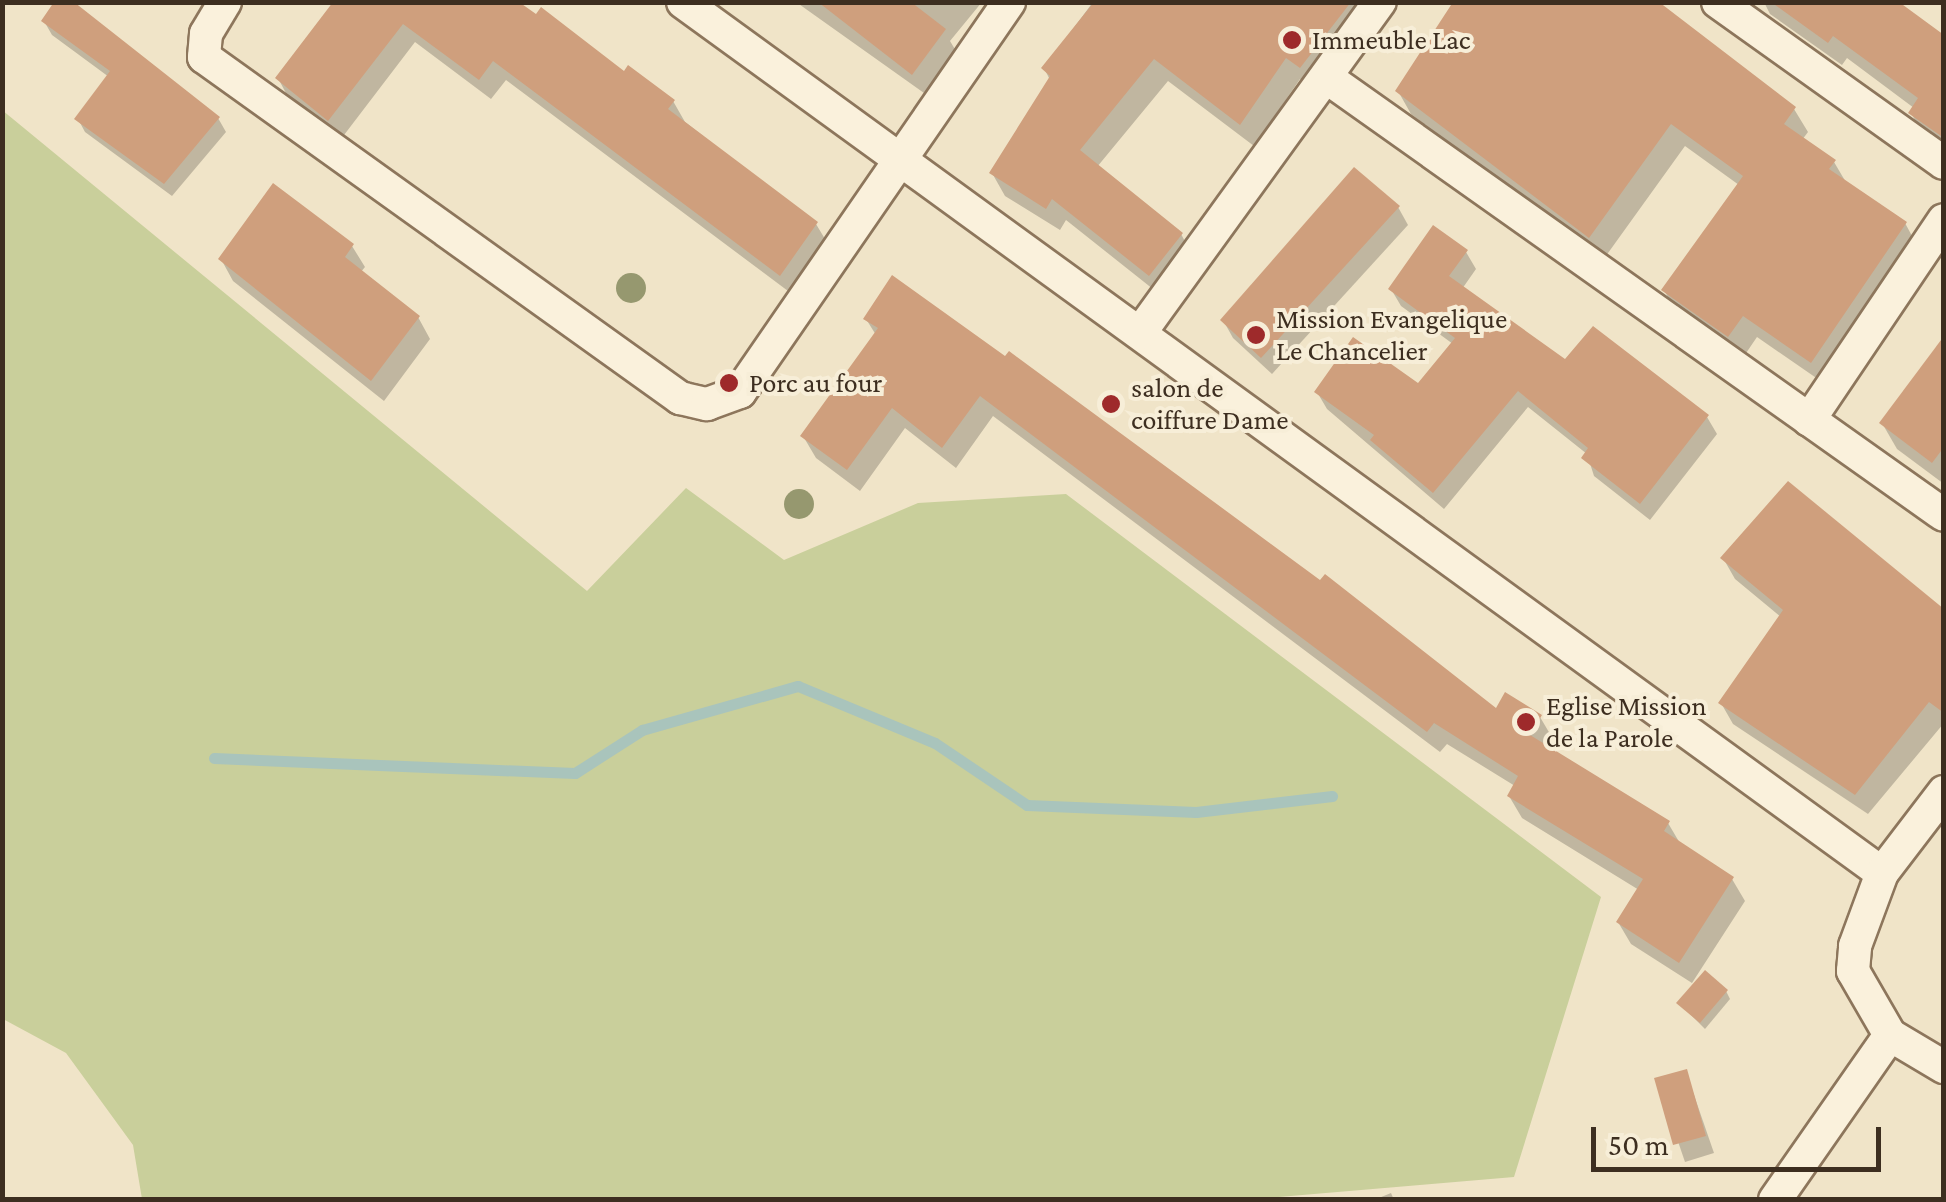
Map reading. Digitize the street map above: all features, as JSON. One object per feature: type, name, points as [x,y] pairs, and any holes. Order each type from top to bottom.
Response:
[{"type":"street","points":[[225,2],[206,34],[204,58],[680,398],[708,404],[740,392],[897,158],[1009,2]]},
{"type":"street","points":[[684,2],[1882,872]]},
{"type":"street","points":[[1140,334],[1380,2]]},
{"type":"street","points":[[1718,2],[1944,163]]},
{"type":"street","points":[[1326,77],[1944,516]]},
{"type":"street","points":[[1809,420],[1944,220]]},
{"type":"street","points":[[1944,792],[1882,872],[1865,913],[1852,971],[1890,1036],[1944,1067]]},
{"type":"street","points":[[1775,1200],[1890,1036]]},
{"type":"green space","points":[[2,110],[587,591],[686,488],[784,560],[918,503],[1066,494],[1601,897],[1514,1177],[1242,1200],[142,1199],[133,1145],[66,1053],[3,1019]]},
{"type":"building","points":[[54,2],[74,2],[220,117],[164,184],[74,119],[110,71],[41,21]]},
{"type":"building","points":[[333,2],[519,2],[536,14],[541,7],[624,71],[628,65],[675,100],[668,109],[818,222],[780,276],[493,61],[479,80],[403,24],[328,121],[275,78]]},
{"type":"building","points":[[818,2],[911,2],[946,29],[912,75]]},
{"type":"building","points":[[1094,2],[1351,2],[1300,68],[1286,58],[1240,125],[1154,59],[1080,150],[1183,233],[1149,276],[1052,199],[1046,209],[989,173],[1050,76],[1041,68]]},
{"type":"building","points":[[1453,2],[1659,2],[1796,107],[1784,124],[1836,160],[1829,169],[1907,222],[1811,363],[1743,316],[1728,337],[1661,290],[1743,176],[1671,124],[1589,238],[1395,91]]},
{"type":"building","points":[[1771,2],[1899,2],[1944,35],[1944,138],[1908,113],[1918,98],[1833,36],[1828,43]]},
{"type":"building","points":[[1354,167],[1400,206],[1261,358],[1220,320]]},
{"type":"building","points":[[273,183],[354,244],[345,257],[420,316],[371,381],[218,259]]},
{"type":"building","points":[[1433,225],[1468,250],[1449,276],[1565,359],[1593,326],[1709,415],[1640,504],[1581,458],[1588,448],[1518,391],[1433,493],[1370,440],[1374,435],[1314,392],[1353,337],[1418,383],[1455,338],[1388,289]]},
{"type":"building","points":[[892,275],[1005,356],[1009,351],[1320,580],[1325,574],[1496,708],[1505,692],[1542,715],[1530,735],[1670,821],[1664,831],[1734,877],[1679,963],[1616,922],[1643,879],[1507,796],[1518,776],[1434,723],[1427,732],[980,396],[942,448],[892,408],[847,470],[800,436],[878,328],[863,319]]},
{"type":"building","points":[[1944,336],[1944,447],[1932,463],[1879,423]]},
{"type":"building","points":[[1788,481],[1944,609],[1944,713],[1929,702],[1855,795],[1718,703],[1783,610],[1720,558]]},
{"type":"building","points":[[1705,970],[1728,990],[1700,1023],[1676,1003]]},
{"type":"building","points":[[1687,1069],[1706,1136],[1673,1145],[1654,1078]]},
{"type":"waterway","points":[[214,758],[575,773],[642,730],[798,686],[935,743],[1027,805],[1196,812],[1332,796]]},
{"type":"place","name":"Immeuble Lac","points":[[1292,40]]},
{"type":"place","name":"Mission Evangelique Le Chancelier","points":[[1256,335]]},
{"type":"place","name":"Porc au four","points":[[729,383]]},
{"type":"place","name":"salon de coiffure Dame","points":[[1111,404]]},
{"type":"place","name":"Eglise Mission de la Parole","points":[[1526,722]]}]
